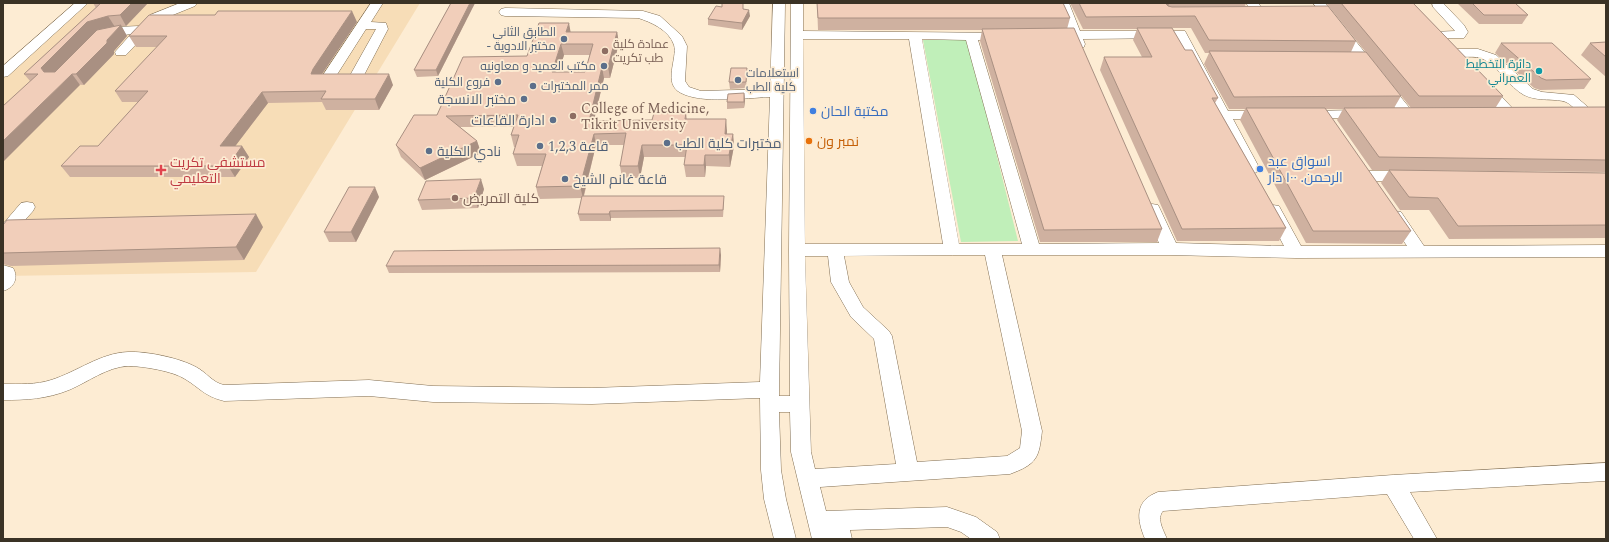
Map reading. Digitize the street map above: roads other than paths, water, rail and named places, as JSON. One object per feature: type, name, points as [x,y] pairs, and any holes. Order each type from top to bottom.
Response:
[{"type":"street","points":[[3,58],[66,3]]},
{"type":"street","points":[[3,73],[82,3]]},
{"type":"street","points":[[162,14],[170,3]]},
{"type":"street","points":[[121,52],[154,18],[191,3]]},
{"type":"street","points":[[326,81],[377,3]]},
{"type":"street","points":[[779,3],[769,397],[771,470],[775,499],[785,539]]},
{"type":"street","points":[[797,3],[797,250],[802,452],[807,479],[829,530],[947,517],[968,524],[989,539]]},
{"type":"street","points":[[1063,3],[1085,56]]},
{"type":"street","points":[[1437,4],[1462,32],[1460,35],[1437,35]]},
{"type":"street","points":[[1248,8],[1260,13],[1275,13]]},
{"type":"street","points":[[1319,9],[1364,59],[1407,114]]},
{"type":"street","points":[[505,12],[638,14],[656,19],[676,36],[680,46],[678,81],[684,90],[700,94],[777,93]]},
{"type":"street","points":[[1427,24],[1464,64]]},
{"type":"street","points":[[355,78],[382,30],[382,26],[362,25]]},
{"type":"street","points":[[1042,35],[1076,35],[1178,29],[1259,184]]},
{"type":"street","points":[[94,42],[106,34],[118,31],[142,30]]},
{"type":"street","points":[[798,35],[1019,36]]},
{"type":"street","points":[[915,35],[952,250]]},
{"type":"street","points":[[971,36],[1032,250]]},
{"type":"street","points":[[1454,53],[1484,54],[1491,58],[1528,92],[1540,96],[1569,98],[1589,114]]},
{"type":"street","points":[[1194,58],[1209,58]]},
{"type":"street","points":[[1348,59],[1364,59]]},
{"type":"street","points":[[1474,75],[1510,114]]},
{"type":"street","points":[[1292,114],[1376,114]]},
{"type":"street","points":[[1323,114],[1333,128]]},
{"type":"street","points":[[1391,114],[1422,114]]},
{"type":"street","points":[[1494,114],[1526,114]]},
{"type":"street","points":[[1565,114],[1605,114]]},
{"type":"street","points":[[1223,115],[1277,115]]},
{"type":"street","points":[[776,130],[798,130]]},
{"type":"street","points":[[1368,176],[1423,177]]},
{"type":"street","points":[[1267,197],[1296,252]]},
{"type":"street","points":[[1148,199],[1170,249]]},
{"type":"street","points":[[1385,201],[1420,252]]},
{"type":"street","points":[[3,234],[26,206]]},
{"type":"street","points":[[797,250],[1170,249],[1296,252],[1606,251]]},
{"type":"street","points":[[835,250],[840,282],[857,312],[884,336],[908,472]]},
{"type":"street","points":[[807,479],[1010,464],[1029,453],[1032,431],[992,250]]},
{"type":"street","points":[[3,271],[7,272],[6,280],[3,284]]},
{"type":"street","points":[[3,392],[40,392],[63,385],[104,363],[129,359],[181,368],[191,372],[208,387],[216,391],[224,392],[369,388],[433,394],[769,397],[801,404]]},
{"type":"street","points":[[1156,539],[1148,518],[1150,508],[1158,502],[1393,484],[1606,472]]},
{"type":"street","points":[[1393,484],[1426,539]]},
{"type":"place","name":"الطابق الثاني - مختبر الادوية","points":[[564,39]]},
{"type":"place","name":"عمادة كلية طب تكريت","points":[[605,51]]},
{"type":"place","name":"مكتب العميد و معاونيه","points":[[604,66]]},
{"type":"place","name":"دائرة التخطيط العمراني","points":[[1539,71]]},
{"type":"place","name":"استعلامات كلية الطب","points":[[738,80]]},
{"type":"place","name":"فروع الكلية","points":[[498,82]]},
{"type":"place","name":"ممر المختبرات","points":[[533,86]]},
{"type":"place","name":"مختبر الانسجة","points":[[524,99]]},
{"type":"place","name":"مكتبة الحان","points":[[813,111]]},
{"type":"place","name":"College of Medicine, Tikrit University","points":[[573,116]]},
{"type":"place","name":"ادارة القاعات","points":[[553,120]]},
{"type":"place","name":"نمبر ون","points":[[809,141]]},
{"type":"place","name":"مختبرات كلية الطب","points":[[667,143]]},
{"type":"place","name":"قاعة 1,2,3","points":[[540,146]]},
{"type":"place","name":"نادي الكلية","points":[[429,151]]},
{"type":"place","name":"اسواق عبد الرحمن. ١٠٠ دار","points":[[1260,169]]},
{"type":"place","name":"مستشفى تكريت التعليمي","points":[[161,170]]},
{"type":"place","name":"قاعة غانم الشيخ","points":[[565,179]]},
{"type":"place","name":"كلية التمريض","points":[[455,198]]}]
